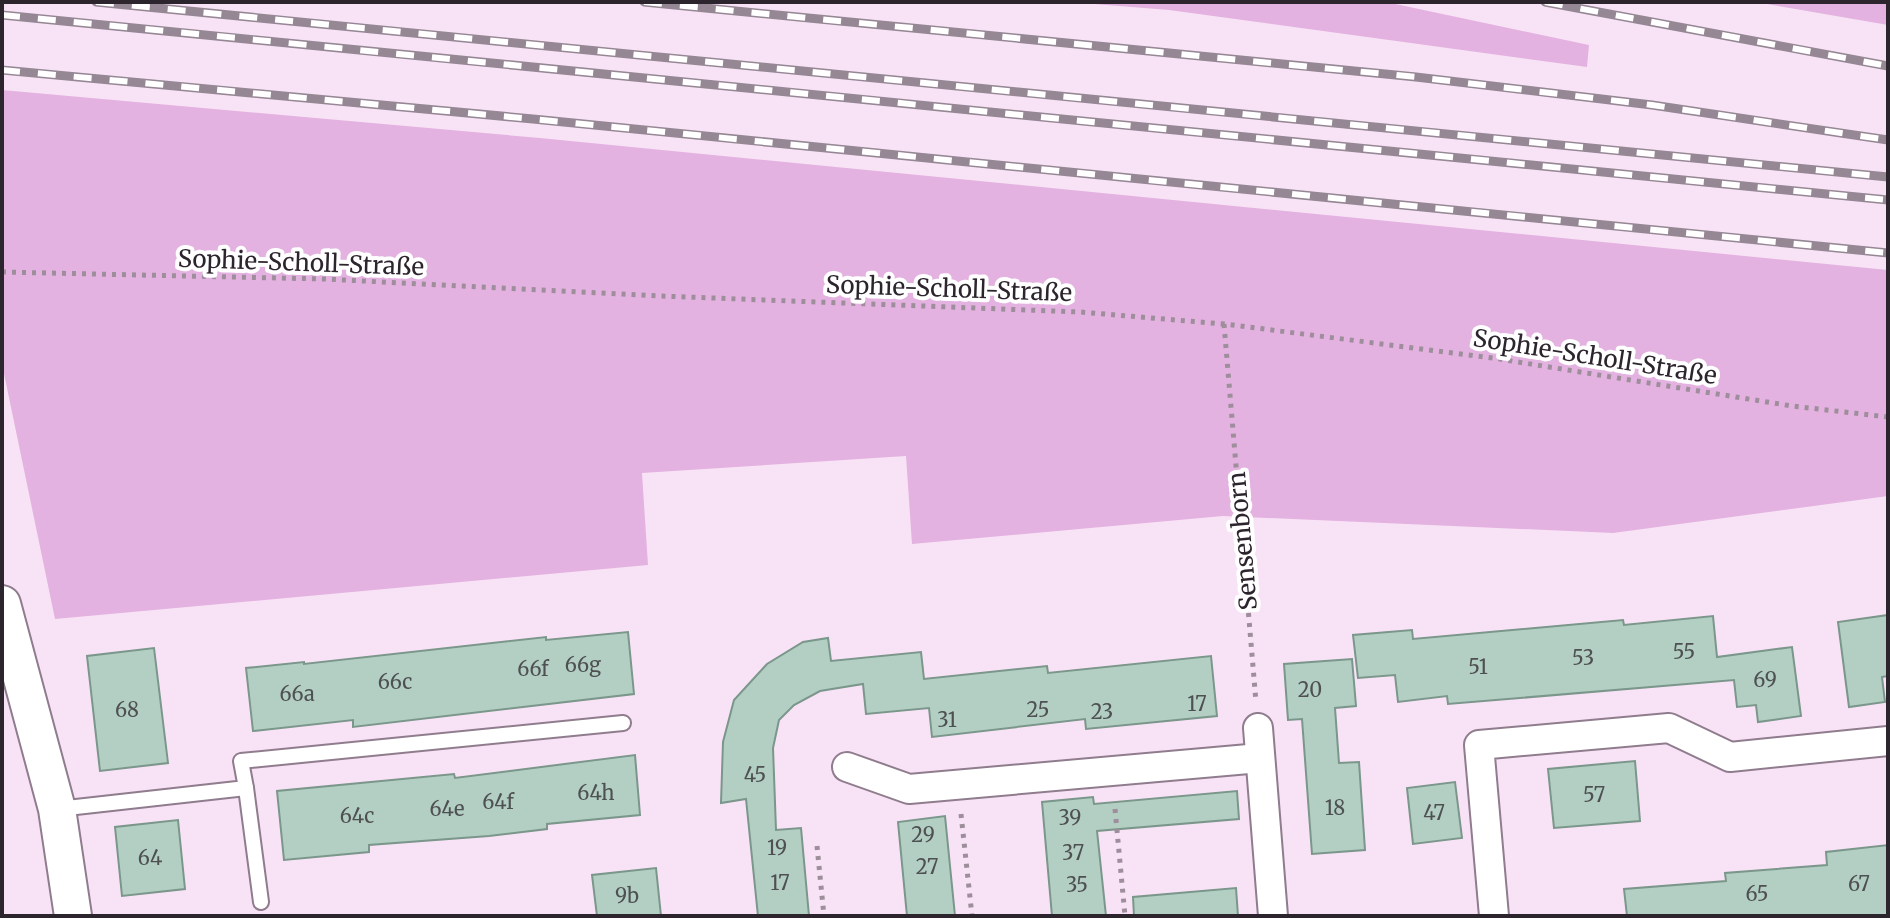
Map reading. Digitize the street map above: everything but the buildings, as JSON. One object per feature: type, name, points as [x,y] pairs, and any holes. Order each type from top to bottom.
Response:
[{"type":"street","points":[[4,617],[43,748],[57,809],[73,916]]},
{"type":"street","points":[[1258,728],[1273,916]]},
{"type":"street","points":[[1494,916],[1479,745],[1669,728],[1730,757],[1888,741]]},
{"type":"street","points":[[847,767],[909,789],[1260,758]]},
{"type":"lane","points":[[261,902],[241,761],[623,723]]},
{"type":"lane","points":[[57,809],[246,788]]},
{"type":"path","name":"Sophie-Scholl-Straße","points":[[2,272],[339,279],[660,296],[1080,312],[1224,324],[1493,358],[1792,406],[1888,417]]},
{"type":"path","name":"Sensenborn","points":[[1224,324],[1258,728]]},
{"type":"path","points":[[1115,809],[1125,916]]},
{"type":"path","points":[[961,812],[972,916]]},
{"type":"path","points":[[817,846],[824,916]]},
{"type":"shaded area","points":[[1069,2],[1386,2],[1589,45],[1587,67],[1169,10]]},
{"type":"shaded area","points":[[1755,2],[1888,2],[1888,25]]},
{"type":"shaded area","points":[[2,90],[540,138],[1888,270],[1888,496],[1613,533],[1223,516],[912,544],[906,456],[642,473],[648,565],[55,619],[2,364]]},
{"type":"railway","points":[[96,2],[1888,177]]},
{"type":"railway","points":[[644,2],[1416,77],[1652,105],[1888,140]]},
{"type":"railway","points":[[1545,2],[1888,66]]},
{"type":"railway","points":[[2,15],[1888,200]]},
{"type":"railway","points":[[2,70],[533,119],[1888,253]]}]
